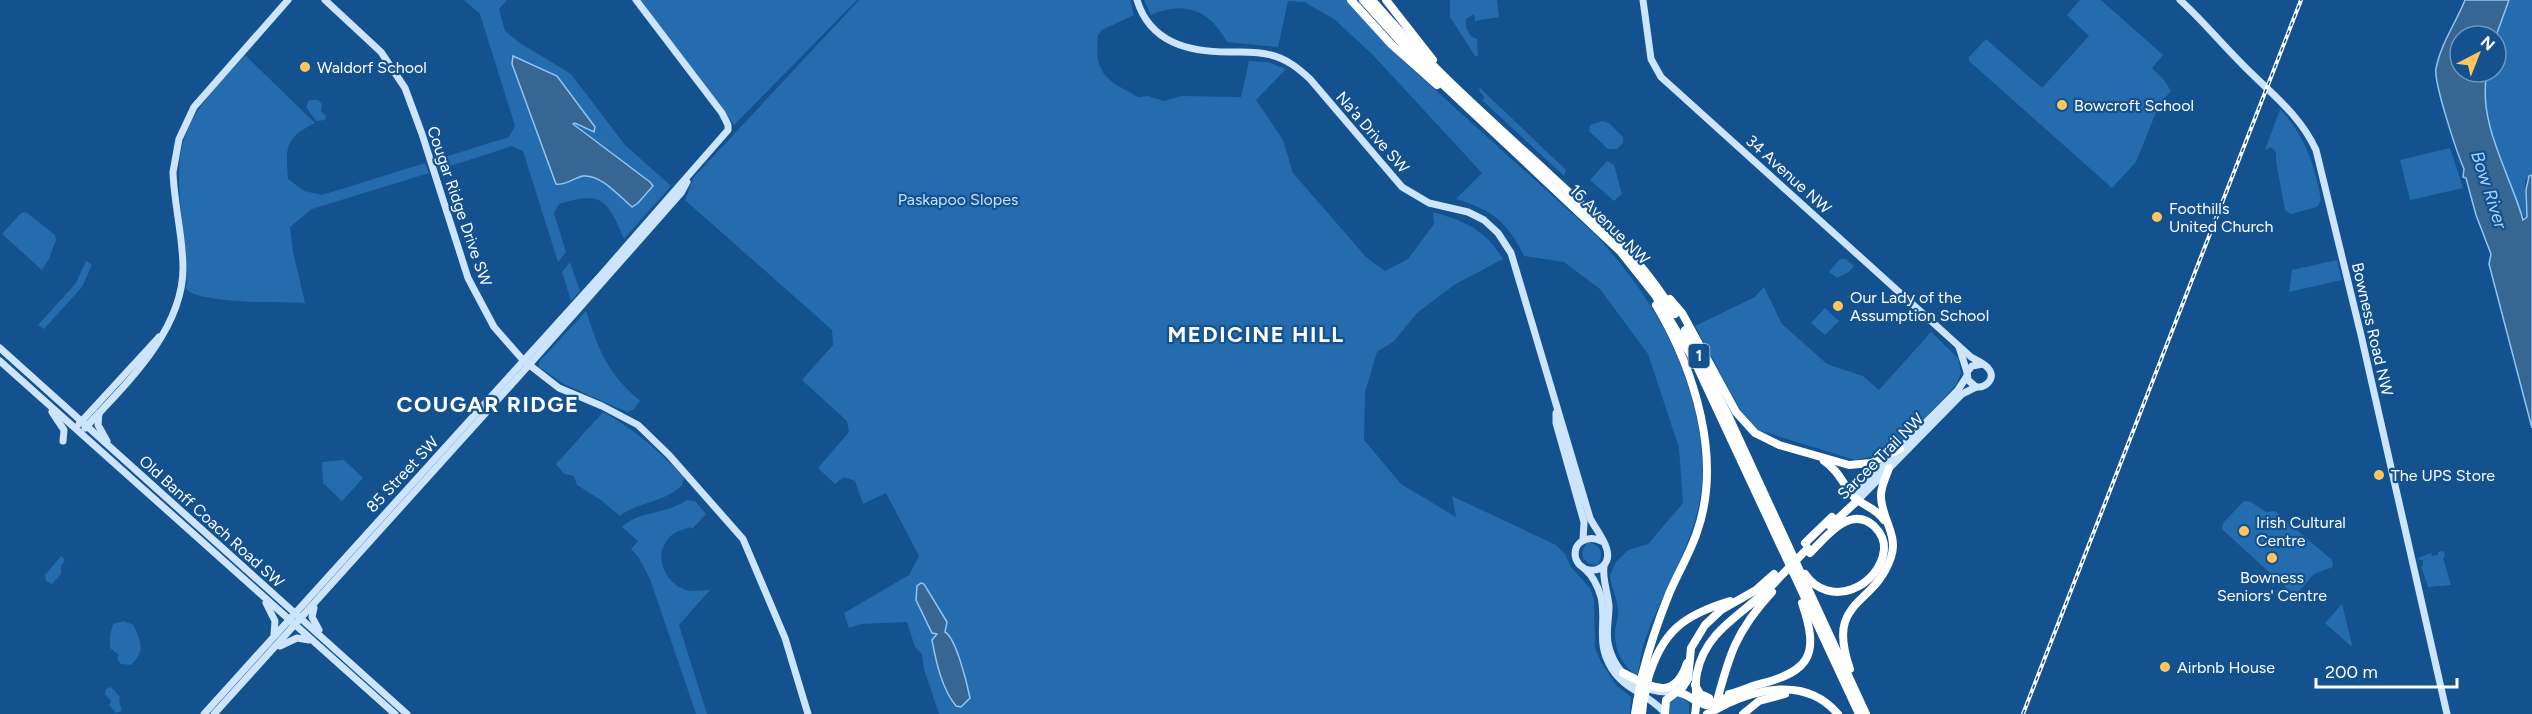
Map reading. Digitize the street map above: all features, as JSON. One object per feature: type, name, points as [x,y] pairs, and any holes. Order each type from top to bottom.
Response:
[{"type":"highway","points":[[1351,0],[1407,60],[1430,80],[1465,100]]},
{"type":"highway","name":"16 Avenue NW","points":[[1364,0],[1418,61],[1607,227],[1657,285],[1695,348],[1859,714]]},
{"type":"highway","name":"16 Avenue NW","points":[[1372,0],[1414,48],[1465,100],[1632,264],[1675,324],[1867,714]]},
{"type":"highway","points":[[1386,0],[1465,100]]},
{"type":"highway","points":[[1586,218],[1635,273],[1668,327],[1696,399],[1706,449],[1705,498],[1701,518],[1661,616],[1640,703],[1635,714]]},
{"type":"highway","points":[[1657,285],[1682,313],[1744,423],[1767,440],[1842,464],[1859,465],[1878,461],[1900,449]]},
{"type":"highway","points":[[1797,450],[1819,458],[1830,465],[1856,498],[1868,504],[1880,515],[1892,537]]},
{"type":"highway","points":[[1867,714],[1845,656],[1842,634],[1847,616],[1887,567],[1892,554],[1892,537],[1881,496],[1889,468]]},
{"type":"highway","name":"Sarcee Trail NW","points":[[1807,548],[1856,498]]},
{"type":"highway","points":[[1695,714],[1695,685],[1701,659],[1713,637],[1728,621],[1777,580],[1807,548],[1836,528],[1855,519],[1866,521],[1875,527],[1882,536],[1884,546],[1880,562],[1869,577],[1852,589],[1839,593],[1824,591],[1813,584],[1787,552]]},
{"type":"highway","points":[[1676,692],[1708,706],[1791,675],[1801,666],[1808,655],[1811,641],[1809,623],[1787,552]]},
{"type":"highway","points":[[1645,678],[1661,646],[1683,621],[1701,610],[1750,593],[1777,580]]},
{"type":"highway","points":[[1714,714],[1725,668],[1738,636],[1777,580]]},
{"type":"highway","points":[[1623,673],[1649,686],[1668,686],[1682,676],[1698,634],[1708,620],[1750,593]]},
{"type":"highway","points":[[1664,714],[1666,700],[1688,678],[1691,651]]},
{"type":"highway","points":[[1695,685],[1708,706]]},
{"type":"highway","points":[[1708,706],[1717,698],[1785,689],[1807,692],[1829,705],[1838,714]]},
{"type":"highway","points":[[1743,714],[1759,701],[1782,693],[1802,694],[1829,705]]},
{"type":"highway","points":[[1640,703],[1642,714]]},
{"type":"street","points":[[84,424],[99,413],[149,356],[175,313],[183,270],[173,172],[174,157],[183,126],[201,97],[288,0]]},
{"type":"street","name":"Cougar Ridge Drive SW","points":[[325,0],[381,52],[405,88],[468,278],[488,319],[526,363],[559,388],[603,406],[638,425],[669,455],[733,526],[748,547],[785,638],[808,714]]},
{"type":"street","name":"85 Street SW","points":[[204,714],[681,193],[693,171],[729,128],[722,113],[636,0]]},
{"type":"street","name":"Na'a Drive SW","points":[[1137,0],[1151,27],[1177,45],[1208,51],[1270,54],[1296,67],[1310,79],[1402,187],[1429,203],[1473,214],[1494,228],[1511,253],[1556,411],[1590,518],[1601,541]]},
{"type":"street","name":"34 Avenue NW","points":[[1643,0],[1651,59],[1661,78],[1958,345],[1983,364]]},
{"type":"street","name":"Bowness Road NW","points":[[2180,0],[2204,22],[2246,68],[2288,106],[2304,127],[2316,150],[2361,335],[2447,714]]},
{"type":"street","points":[[78,431],[163,334]]},
{"type":"street","name":"34 Avenue NW","points":[[1958,345],[1967,374]]},
{"type":"street","name":"Old Banff Coach Road SW","points":[[0,348],[407,714]]},
{"type":"street","name":"Old Banff Coach Road SW","points":[[0,361],[394,714]]},
{"type":"street","name":"85 Street SW","points":[[214,714],[316,604],[526,363]]},
{"type":"street","points":[[1983,364],[1990,372],[1991,379],[1983,387],[1976,387],[1969,383],[1967,374],[1972,366],[1983,364]]},
{"type":"street","name":"Sarcee Trail NW","points":[[1856,498],[1958,390],[1967,374]]},
{"type":"street","name":"Sarcee Trail NW","points":[[1856,498],[1962,394],[1976,387]]},
{"type":"street","points":[[44,400],[61,424],[64,432],[63,441]]},
{"type":"street","name":"Na'a Drive SW","points":[[1556,411],[1556,423],[1584,522],[1583,540]]},
{"type":"street","points":[[99,413],[98,426],[111,449]]},
{"type":"street","points":[[1664,714],[1650,698],[1622,681],[1609,664],[1601,643],[1601,600],[1597,586],[1585,569],[1578,564],[1575,556],[1578,545],[1583,540],[1591,537],[1601,541],[1608,551],[1603,578],[1609,610],[1608,643],[1614,660],[1627,678],[1643,688],[1661,693],[1676,692]]},
{"type":"street","points":[[1585,569],[1596,570],[1604,566]]},
{"type":"street","points":[[256,590],[275,619],[276,628],[271,639]]},
{"type":"street","points":[[316,604],[312,613],[313,620],[334,649]]},
{"type":"street","points":[[271,653],[297,638],[315,644]]},
{"type":"green space","points":[[464,0],[507,0],[499,9],[505,31],[520,43],[571,74],[625,145],[671,186],[624,239],[613,215],[601,202],[585,198],[559,204],[554,213],[566,252],[558,262],[523,151],[512,146],[438,170],[435,160],[509,137],[515,126],[480,14]]},
{"type":"green space","points":[[636,0],[857,0],[734,125]]},
{"type":"green space","name":"Paskapoo Slopes","points":[[859,0],[1130,0],[1134,15],[1102,30],[1098,35],[1097,54],[1104,74],[1113,83],[1138,97],[1148,96],[1164,101],[1181,96],[1241,97],[1249,61],[1267,62],[1286,69],[1256,100],[1283,140],[1293,173],[1366,257],[1385,271],[1408,259],[1434,224],[1433,212],[1465,223],[1481,233],[1503,259],[1454,285],[1417,313],[1394,341],[1377,352],[1365,392],[1364,440],[1401,484],[1456,517],[1452,496],[1556,545],[1565,554],[1571,567],[1590,588],[1594,600],[1595,648],[1616,685],[1631,697],[1630,714],[939,714],[924,669],[922,654],[915,647],[907,622],[861,624],[849,628],[844,613],[909,575],[919,556],[886,493],[863,504],[855,481],[844,477],[835,484],[818,468],[849,432],[847,421],[802,380],[833,345],[832,330],[685,200],[694,177]],"holes":[[[924,584],[943,614],[945,632],[961,669],[970,697],[968,700],[946,687],[932,641],[937,634],[932,633],[921,608]]]},
{"type":"green space","points":[[1144,0],[1349,0],[1401,59],[1597,236],[1638,287],[1663,327],[1685,377],[1699,430],[1702,484],[1693,526],[1646,637],[1637,677],[1624,662],[1616,645],[1618,608],[1610,575],[1616,562],[1628,550],[1648,544],[1683,503],[1679,448],[1648,354],[1600,289],[1564,262],[1524,256],[1505,225],[1497,218],[1456,199],[1482,173],[1372,54],[1334,19],[1304,2],[1288,1],[1278,47],[1227,42],[1213,22],[1204,15],[1195,11],[1174,8],[1151,15]]},
{"type":"green space","points":[[1450,0],[1497,0],[1499,17],[1475,21],[1474,14],[1466,19],[1466,28],[1472,37],[1477,39],[1478,56],[1475,56],[1450,17]]},
{"type":"green space","name":"Bowcroft School","points":[[2080,0],[2101,0],[2163,55],[2152,68],[2171,91],[2159,105],[2136,162],[2112,188],[1969,61],[1969,57],[1986,39],[2042,88],[2089,36],[2067,15]]},
{"type":"green space","points":[[2500,0],[2509,0],[2507,8],[2510,0],[2532,0],[2532,174],[2525,180],[2526,218],[2522,215],[2522,222],[2473,84],[2508,84],[2508,24],[2497,24]]},
{"type":"green space","points":[[245,55],[315,123],[292,139],[287,152],[288,179],[304,191],[322,195],[425,163],[429,173],[312,209],[290,227],[293,252],[305,303],[223,300],[194,294],[186,289],[187,268],[179,182],[184,140],[192,120],[203,103]]},
{"type":"green space","points":[[1480,88],[1566,170],[1564,176],[1482,100],[1485,98]]},
{"type":"green space","points":[[309,100],[318,100],[322,104],[321,111],[326,116],[325,120],[316,121],[306,107]]},
{"type":"green space","points":[[2280,109],[2296,129],[2308,152],[2321,200],[2317,207],[2291,214],[2285,210],[2276,152],[2271,147],[2265,150]]},
{"type":"green space","points":[[1602,121],[1609,123],[1623,137],[1623,143],[1617,149],[1608,149],[1589,131],[1590,125]]},
{"type":"green space","points":[[2450,148],[2463,188],[2410,200],[2400,160]]},
{"type":"green space","points":[[1607,161],[1614,165],[1622,194],[1614,201],[1590,180]]},
{"type":"green space","points":[[26,212],[55,235],[56,240],[49,259],[42,270],[2,234],[21,213]]},
{"type":"green space","points":[[1840,259],[1846,259],[1854,266],[1849,272],[1837,278],[1829,272]]},
{"type":"green space","points":[[2337,260],[2342,280],[2289,292],[2292,270]]},
{"type":"green space","points":[[86,261],[92,265],[82,287],[44,329],[38,325],[76,283]]},
{"type":"green space","points":[[570,262],[580,291],[571,301],[562,272]]},
{"type":"green space","points":[[1764,287],[1782,324],[1827,364],[1863,376],[1879,390],[1931,332],[1958,358],[1961,373],[1956,385],[1902,442],[1884,454],[1855,460],[1758,430],[1739,408],[1695,326],[1755,297]]},
{"type":"green space","points":[[1825,308],[1839,321],[1825,335],[1811,323]]},
{"type":"green space","points":[[586,311],[596,339],[612,370],[640,401],[633,410],[627,412],[564,384],[539,367],[539,362]]},
{"type":"green space","points":[[603,412],[636,433],[665,458],[684,478],[682,485],[660,499],[635,507],[620,516],[601,500],[577,485],[574,476],[564,474],[556,464]]},
{"type":"green space","points":[[344,460],[363,478],[342,501],[323,483],[322,462]]},
{"type":"green space","points":[[687,500],[695,501],[706,514],[692,529],[690,527],[673,534],[666,541],[661,558],[666,574],[678,586],[689,591],[710,590],[679,625],[707,714],[696,714],[650,579],[639,558],[631,549],[638,541],[622,527],[637,518],[679,505]]},
{"type":"green space","points":[[2244,501],[2251,502],[2266,512],[2275,511],[2332,560],[2333,567],[2314,574],[2295,596],[2222,529],[2223,523]]},
{"type":"green space","points":[[1587,542],[1600,550],[1598,565],[1589,564],[1583,558],[1582,552]]},
{"type":"green space","points":[[2444,551],[2443,558],[2451,585],[2428,587],[2421,566],[2423,566],[2423,560],[2417,559],[2431,553],[2432,556],[2438,555],[2438,552]]},
{"type":"green space","points":[[61,556],[65,560],[61,566],[61,574],[52,584],[46,581],[45,575]]},
{"type":"green space","points":[[2342,604],[2352,645],[2351,646],[2325,623]]},
{"type":"green space","points":[[124,621],[133,625],[141,646],[138,656],[131,665],[121,664],[117,659],[119,655],[110,648],[113,624]]},
{"type":"green space","points":[[111,687],[120,697],[122,711],[116,713],[109,705],[111,701],[105,694],[106,689]]},
{"type":"green space","points":[[1679,696],[1689,703],[1689,714],[1669,714],[1669,703]]},
{"type":"water","points":[[2465,0],[2509,0],[2500,24],[2453,24]]},
{"type":"water","name":"Bow River","points":[[2448,35],[2448,84],[2486,84],[2487,110],[2496,148],[2523,220],[2527,217],[2526,190],[2529,176],[2532,175],[2532,428],[2489,264],[2491,254],[2476,215],[2466,178],[2463,177],[2464,169],[2438,87],[2436,68]]},
{"type":"water","points":[[513,56],[557,76],[595,127],[594,132],[573,124],[650,182],[653,186],[638,203],[632,207],[603,182],[590,176],[556,184],[512,64]]},
{"type":"water","points":[[924,584],[947,622],[945,632],[953,643],[960,662],[970,698],[961,707],[956,706],[943,683],[932,640],[937,634],[932,633],[916,600],[917,586]]},
{"type":"railway","points":[[2023,714],[2301,0]]},
{"type":"place","name":"Waldorf School","points":[[305,67]]},
{"type":"place","name":"Bowcroft School","points":[[2062,105]]},
{"type":"place","name":"Foothills United Church","points":[[2157,217]]},
{"type":"place","name":"Our Lady of the Assumption School","points":[[1838,306]]},
{"type":"place","name":"The UPS Store","points":[[2379,475]]},
{"type":"place","name":"Irish Cultural Centre","points":[[2244,531]]},
{"type":"place","name":"Bowness Seniors' Centre","points":[[2272,558]]},
{"type":"place","name":"Airbnb House","points":[[2165,667]]},
{"type":"district","name":"MEDICINE HILL","points":[[1256,334]]},
{"type":"district","name":"COUGAR RIDGE","points":[[488,404]]}]
